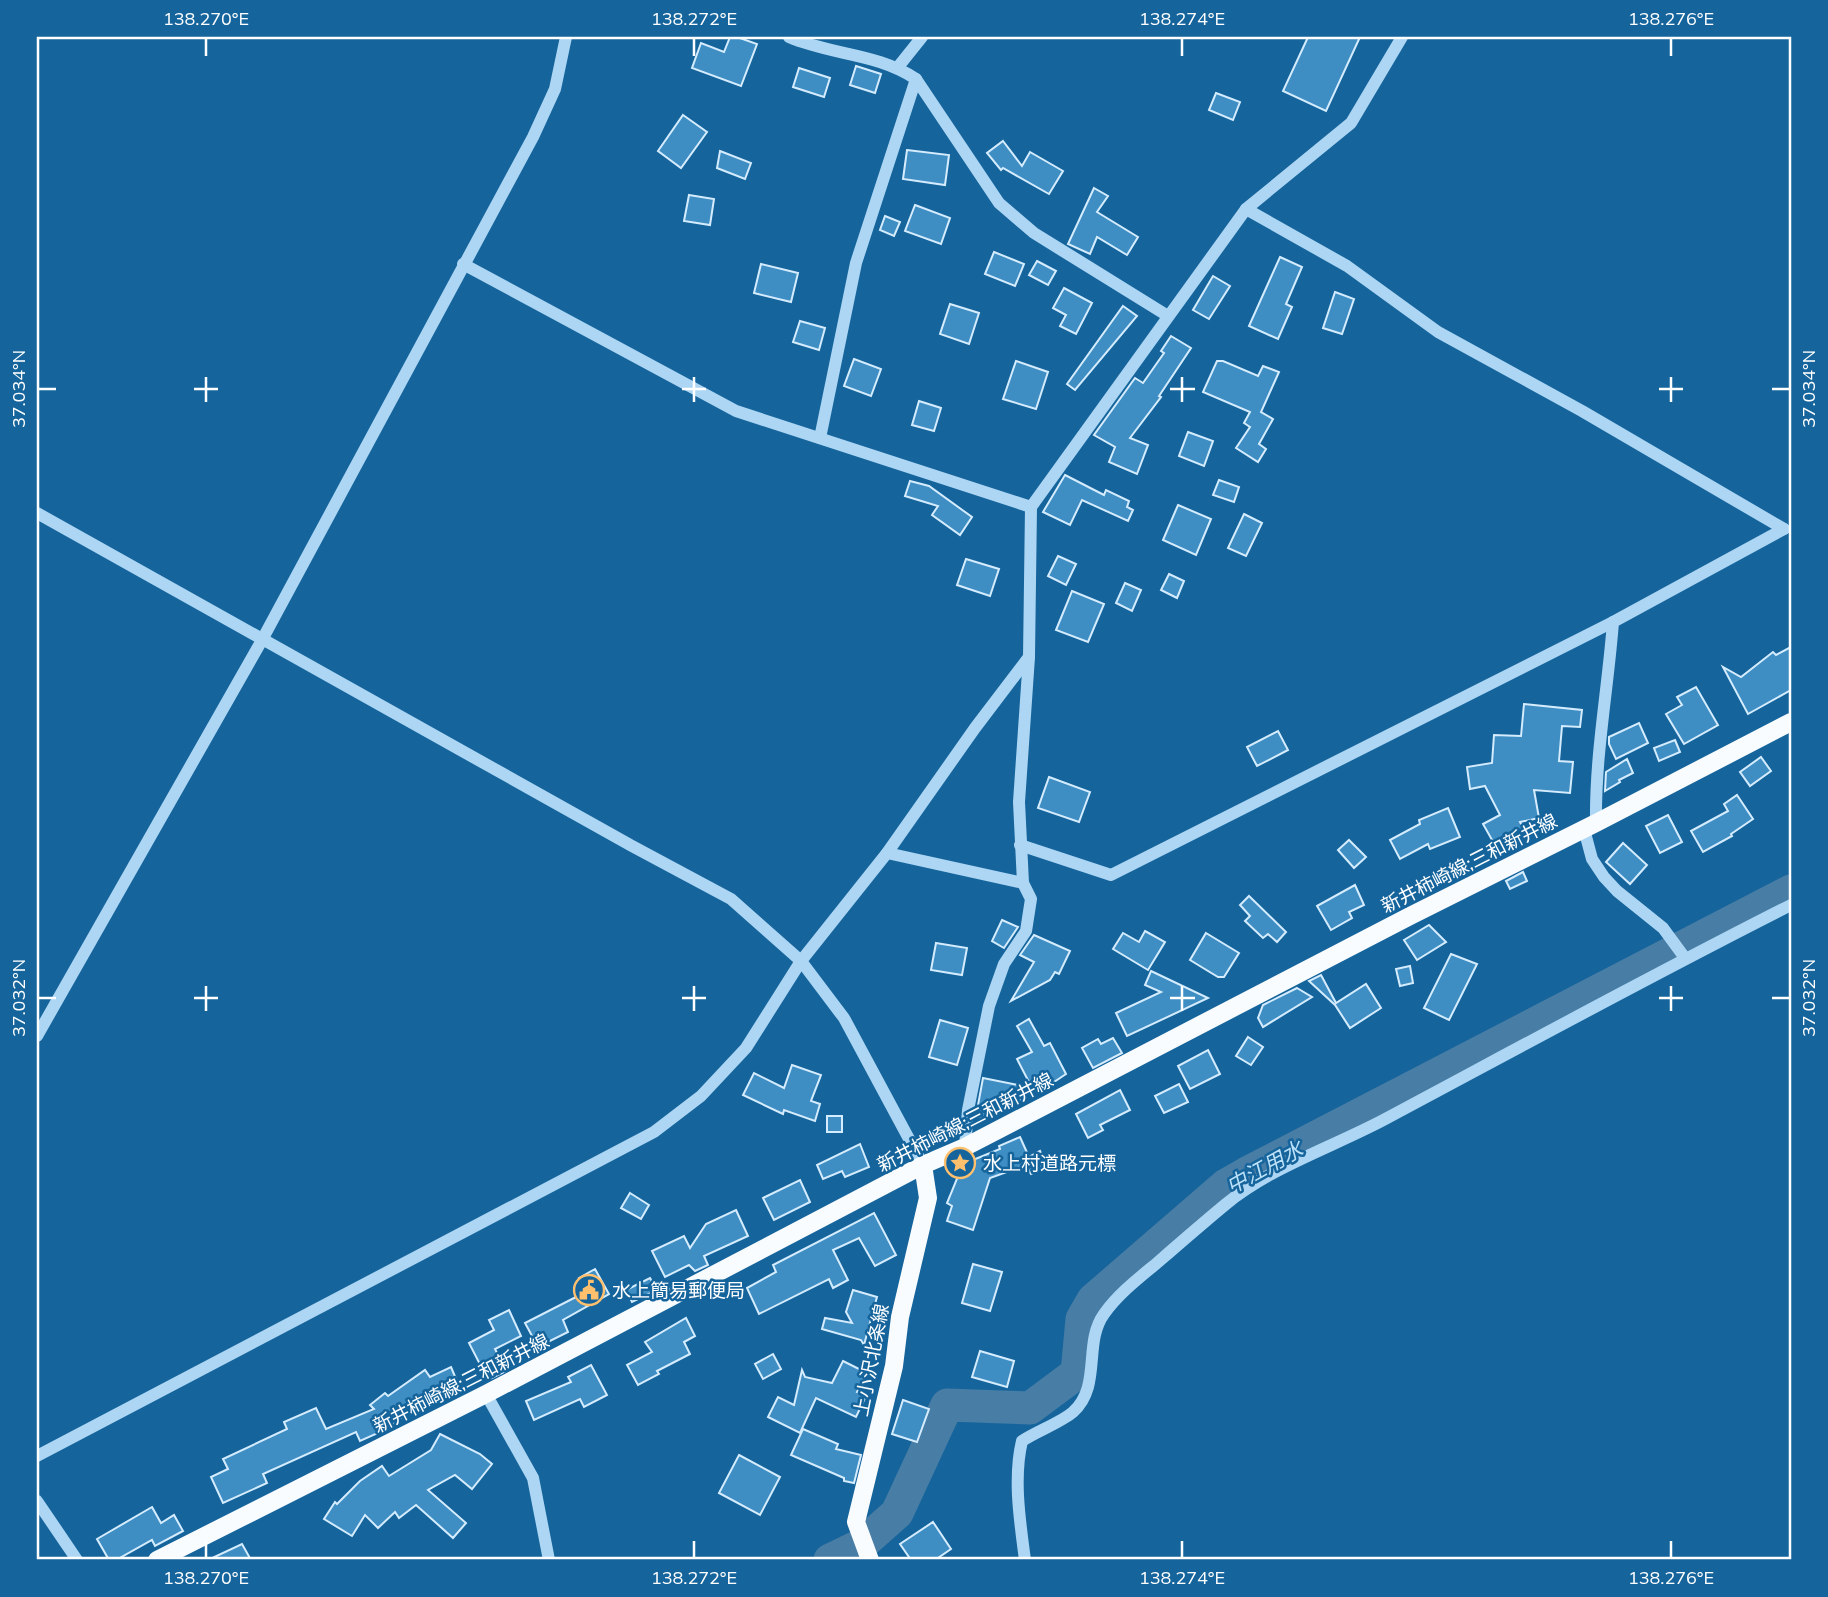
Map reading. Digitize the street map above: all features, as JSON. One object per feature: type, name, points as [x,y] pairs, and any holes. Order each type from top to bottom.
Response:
[{"type":"main road","name":"新井柿崎線;三和新井線","points":[[157,1560],[486,1394],[923,1165],[965,1147],[1791,722]]},
{"type":"main road","name":"上小沢北条線","points":[[870,1559],[856,1522],[894,1366],[900,1317],[928,1198],[923,1165]]},
{"type":"street","points":[[37,1036],[262,640],[533,137],[555,89],[566,37]]},
{"type":"street","points":[[789,37],[807,45],[898,67],[916,79],[999,203],[1034,233],[1168,316]]},
{"type":"street","points":[[898,67],[922,37]]},
{"type":"street","points":[[965,1147],[968,1110],[989,1006],[1004,964],[1026,931],[1031,900],[1023,883],[1019,802],[1029,657],[1031,508],[1247,209],[1351,123],[1402,37]]},
{"type":"street","points":[[820,438],[856,262],[916,79]]},
{"type":"street","points":[[1020,845],[1111,875],[1613,622],[1784,529],[1438,332],[1347,266],[1247,209]]},
{"type":"street","points":[[463,264],[736,411],[1031,508]]},
{"type":"street","points":[[37,513],[731,899],[801,961],[844,1018],[923,1165]]},
{"type":"street","points":[[1613,622],[1590,826],[1592,859],[1617,891],[1664,928],[1685,958]]},
{"type":"street","points":[[37,1456],[654,1132],[701,1096],[746,1048],[801,961],[887,853],[1029,657]]},
{"type":"street","points":[[887,853],[1023,883]]},
{"type":"street","points":[[1025,1560],[1018,1481],[1018,1458],[1022,1441],[1072,1413],[1084,1398],[1089,1383],[1095,1334],[1111,1304],[1228,1202],[1264,1178],[1349,1139],[1685,958],[1791,905]]},
{"type":"street","points":[[486,1394],[533,1478],[549,1560]]},
{"type":"street","points":[[37,1501],[77,1560]]},
{"type":"building","points":[[730,37],[757,44],[741,86],[692,68],[701,43],[724,52]]},
{"type":"building","points":[[1308,37],[1360,37],[1326,111],[1283,91]]},
{"type":"building","points":[[856,66],[881,74],[875,93],[850,85]]},
{"type":"building","points":[[799,68],[830,78],[824,97],[793,87]]},
{"type":"building","points":[[1216,93],[1240,102],[1233,120],[1209,110]]},
{"type":"building","points":[[683,115],[707,132],[681,168],[658,151]]},
{"type":"building","points":[[1003,141],[1022,166],[1030,152],[1063,171],[1049,194],[1003,168],[1001,170],[987,153]]},
{"type":"building","points":[[907,150],[949,155],[945,185],[903,179]]},
{"type":"building","points":[[720,151],[751,163],[745,179],[717,168]]},
{"type":"building","points":[[1094,188],[1108,196],[1097,212],[1138,237],[1127,255],[1097,237],[1090,254],[1068,244]]},
{"type":"building","points":[[689,195],[714,199],[710,225],[684,221]]},
{"type":"building","points":[[915,205],[950,218],[941,244],[905,231]]},
{"type":"building","points":[[885,216],[900,222],[894,236],[880,230]]},
{"type":"building","points":[[994,252],[1024,264],[1015,286],[985,274]]},
{"type":"building","points":[[1280,257],[1302,267],[1286,304],[1292,307],[1278,339],[1249,326]]},
{"type":"building","points":[[1037,261],[1056,271],[1048,285],[1029,275]]},
{"type":"building","points":[[761,264],[798,273],[791,302],[754,293]]},
{"type":"building","points":[[1213,276],[1230,286],[1209,319],[1193,310]]},
{"type":"building","points":[[1064,288],[1092,303],[1076,334],[1060,326],[1066,315],[1053,308]]},
{"type":"building","points":[[1335,292],[1354,299],[1342,334],[1323,328]]},
{"type":"building","points":[[950,304],[979,313],[969,344],[940,334]]},
{"type":"building","points":[[1123,306],[1137,316],[1075,390],[1067,384]]},
{"type":"building","points":[[800,321],[825,328],[819,350],[793,342]]},
{"type":"building","points":[[1171,336],[1191,348],[1159,396],[1161,397],[1130,438],[1148,445],[1137,474],[1109,462],[1115,447],[1094,435],[1135,378],[1143,383],[1164,353],[1161,351]]},
{"type":"building","points":[[854,359],[881,369],[871,396],[844,386]]},
{"type":"building","points":[[1016,361],[1048,372],[1036,409],[1003,399]]},
{"type":"building","points":[[1217,361],[1258,376],[1263,366],[1279,372],[1261,412],[1273,419],[1259,444],[1266,449],[1258,462],[1236,448],[1250,427],[1244,423],[1250,412],[1203,392]]},
{"type":"building","points":[[919,401],[941,408],[934,431],[912,425]]},
{"type":"building","points":[[1188,432],[1213,441],[1204,466],[1179,456]]},
{"type":"building","points":[[1065,475],[1104,495],[1106,490],[1129,501],[1127,507],[1133,510],[1128,521],[1082,500],[1070,525],[1043,512]]},
{"type":"building","points":[[1219,480],[1239,487],[1234,502],[1213,495]]},
{"type":"building","points":[[910,481],[929,486],[972,517],[960,535],[932,515],[938,506],[905,496]]},
{"type":"building","points":[[1178,505],[1211,519],[1196,555],[1163,540]]},
{"type":"building","points":[[1244,514],[1262,523],[1246,556],[1228,548]]},
{"type":"building","points":[[1058,556],[1076,564],[1066,585],[1048,576]]},
{"type":"building","points":[[966,559],[999,569],[990,596],[957,585]]},
{"type":"building","points":[[1169,574],[1184,581],[1177,598],[1161,590]]},
{"type":"building","points":[[1125,583],[1141,590],[1132,611],[1116,603]]},
{"type":"building","points":[[1072,591],[1104,604],[1088,642],[1056,630]]},
{"type":"building","points":[[1791,647],[1791,690],[1748,714],[1723,667],[1741,677],[1773,652],[1776,655]]},
{"type":"building","points":[[1696,687],[1718,725],[1684,744],[1666,714],[1682,705],[1677,697]]},
{"type":"building","points":[[1524,704],[1582,710],[1580,727],[1562,726],[1559,761],[1573,762],[1570,793],[1534,790],[1539,818],[1520,822],[1525,832],[1496,847],[1483,824],[1500,815],[1485,786],[1470,789],[1467,767],[1492,763],[1494,735],[1521,736]]},
{"type":"building","points":[[1639,723],[1648,743],[1616,759],[1609,744],[1609,737]]},
{"type":"building","points":[[1278,731],[1288,750],[1257,766],[1247,747]]},
{"type":"building","points":[[1675,740],[1680,752],[1659,761],[1654,748]]},
{"type":"building","points":[[1761,757],[1771,771],[1750,786],[1740,772]]},
{"type":"building","points":[[1627,759],[1633,773],[1605,791],[1606,772]]},
{"type":"building","points":[[1049,777],[1090,792],[1079,822],[1038,808]]},
{"type":"building","points":[[1737,795],[1753,819],[1731,834],[1732,836],[1703,852],[1691,831],[1728,811],[1724,804]]},
{"type":"building","points":[[1448,808],[1460,837],[1430,849],[1428,844],[1400,859],[1390,840],[1420,824],[1419,820]]},
{"type":"building","points":[[1668,815],[1682,842],[1660,853],[1646,826]]},
{"type":"building","points":[[1349,840],[1366,857],[1354,868],[1338,850]]},
{"type":"building","points":[[1623,843],[1647,865],[1630,884],[1606,862]]},
{"type":"building","points":[[1523,872],[1527,881],[1510,889],[1506,881]]},
{"type":"building","points":[[1355,885],[1364,905],[1349,912],[1352,918],[1331,930],[1317,906]]},
{"type":"building","points":[[1249,896],[1286,932],[1277,942],[1268,934],[1263,938],[1245,921],[1250,916],[1240,905]]},
{"type":"building","points":[[1002,920],[1018,927],[1004,948],[992,941]]},
{"type":"building","points":[[1429,925],[1446,942],[1417,960],[1404,940]]},
{"type":"building","points":[[1145,931],[1165,942],[1148,970],[1113,949],[1123,933],[1139,942]]},
{"type":"building","points":[[1206,933],[1239,953],[1224,977],[1218,977],[1190,960]]},
{"type":"building","points":[[1034,935],[1070,951],[1059,974],[1055,972],[1050,980],[1011,1001],[1034,962],[1020,955]]},
{"type":"building","points":[[936,943],[967,948],[962,975],[931,970]]},
{"type":"building","points":[[1451,954],[1477,964],[1449,1020],[1424,1008]]},
{"type":"building","points":[[1410,966],[1413,983],[1400,986],[1396,969]]},
{"type":"building","points":[[1151,971],[1208,998],[1127,1036],[1116,1013],[1161,992],[1145,985]]},
{"type":"building","points":[[1321,975],[1336,1003],[1366,984],[1381,1008],[1350,1028],[1335,1005],[1309,981]]},
{"type":"building","points":[[1297,988],[1312,997],[1263,1027],[1258,1018],[1263,1005]]},
{"type":"building","points":[[1029,1019],[1044,1046],[1050,1043],[1066,1074],[1051,1084],[1050,1082],[1033,1090],[1017,1059],[1032,1052],[1017,1026]]},
{"type":"building","points":[[940,1020],[968,1028],[957,1065],[929,1057]]},
{"type":"building","points":[[1248,1037],[1263,1047],[1251,1065],[1236,1056]]},
{"type":"building","points":[[1113,1038],[1122,1053],[1093,1068],[1082,1048],[1098,1039],[1101,1044]]},
{"type":"building","points":[[1208,1050],[1220,1074],[1190,1089],[1178,1066]]},
{"type":"building","points":[[792,1065],[821,1075],[811,1101],[820,1104],[815,1121],[784,1110],[783,1114],[743,1095],[754,1073],[784,1088]]},
{"type":"building","points":[[983,1078],[1023,1086],[1021,1100],[984,1119],[976,1116]]},
{"type":"building","points":[[1179,1084],[1188,1102],[1164,1113],[1155,1096]]},
{"type":"building","points":[[1120,1090],[1130,1110],[1100,1125],[1103,1130],[1088,1138],[1076,1114]]},
{"type":"building","points":[[827,1116],[842,1116],[842,1132],[827,1132]]},
{"type":"building","points":[[1020,1137],[1029,1157],[1040,1151],[1047,1167],[1031,1174],[1026,1165],[990,1178],[973,1230],[947,1221],[952,1206],[947,1203],[963,1164],[1000,1149],[999,1146]]},
{"type":"building","points":[[860,1144],[869,1167],[845,1177],[842,1171],[823,1179],[817,1165]]},
{"type":"building","points":[[800,1180],[810,1202],[774,1220],[763,1198]]},
{"type":"building","points":[[630,1193],[649,1205],[641,1219],[621,1208]]},
{"type":"building","points":[[736,1210],[748,1236],[704,1256],[708,1265],[695,1271],[689,1265],[665,1277],[652,1251],[684,1236],[690,1248],[706,1224]]},
{"type":"building","points":[[874,1213],[896,1255],[875,1266],[859,1238],[833,1250],[848,1280],[833,1288],[829,1279],[759,1314],[747,1288],[776,1272],[773,1265]]},
{"type":"building","points":[[973,1264],[1002,1272],[990,1311],[962,1303]]},
{"type":"building","points":[[595,1269],[609,1294],[563,1320],[568,1332],[538,1347],[525,1323],[578,1296],[575,1291],[584,1286],[579,1278]]},
{"type":"building","points":[[650,1278],[657,1290],[632,1302],[626,1290]]},
{"type":"building","points":[[853,1290],[877,1297],[864,1345],[861,1340],[822,1329],[825,1318],[852,1323],[846,1312]]},
{"type":"building","points":[[509,1310],[521,1336],[495,1349],[506,1371],[488,1380],[469,1343],[494,1330],[489,1320]]},
{"type":"building","points":[[686,1318],[695,1336],[684,1342],[690,1354],[657,1371],[659,1374],[638,1385],[627,1365],[652,1352],[645,1342]]},
{"type":"building","points":[[980,1351],[1014,1361],[1007,1387],[972,1377]]},
{"type":"building","points":[[773,1354],[781,1369],[763,1379],[755,1364]]},
{"type":"building","points":[[843,1361],[867,1373],[857,1392],[866,1396],[856,1417],[816,1398],[800,1433],[768,1417],[778,1397],[794,1405],[802,1370],[805,1377],[832,1383]]},
{"type":"building","points":[[591,1365],[607,1395],[584,1407],[580,1399],[534,1420],[526,1401],[571,1382],[568,1377]]},
{"type":"building","points":[[451,1367],[459,1386],[433,1399],[431,1395],[387,1429],[360,1441],[356,1432],[263,1474],[267,1483],[223,1503],[211,1477],[228,1469],[223,1459],[287,1429],[284,1422],[316,1408],[326,1429],[374,1409],[370,1405],[385,1393],[388,1396],[425,1370],[430,1377]]},
{"type":"building","points":[[903,1400],[929,1409],[917,1442],[892,1434]]},
{"type":"building","points":[[803,1429],[838,1444],[836,1449],[861,1455],[854,1483],[844,1481],[844,1478],[791,1455]]},
{"type":"building","points":[[440,1434],[480,1454],[492,1464],[472,1489],[455,1475],[428,1490],[466,1523],[453,1538],[416,1505],[399,1518],[395,1512],[378,1528],[365,1515],[352,1536],[324,1519],[335,1502],[337,1504],[360,1481],[382,1466],[389,1476],[431,1450]]},
{"type":"building","points":[[739,1455],[780,1477],[760,1515],[719,1493]]},
{"type":"building","points":[[152,1507],[161,1523],[174,1515],[183,1531],[155,1546],[152,1540],[116,1560],[109,1560],[97,1539]]},
{"type":"building","points":[[933,1522],[951,1549],[935,1560],[911,1560],[900,1544]]},
{"type":"building","points":[[242,1544],[251,1560],[208,1560]]},
{"type":"waterway","name":"中江用水","points":[[830,1560],[861,1545],[897,1513],[947,1405],[1030,1408],[1077,1373],[1082,1319],[1093,1300],[1226,1185],[1791,891]]},
{"type":"place","name":"水上村道路元標","points":[[960,1163]]},
{"type":"place","name":"水上簡易郵便局","points":[[589,1290]]}]
